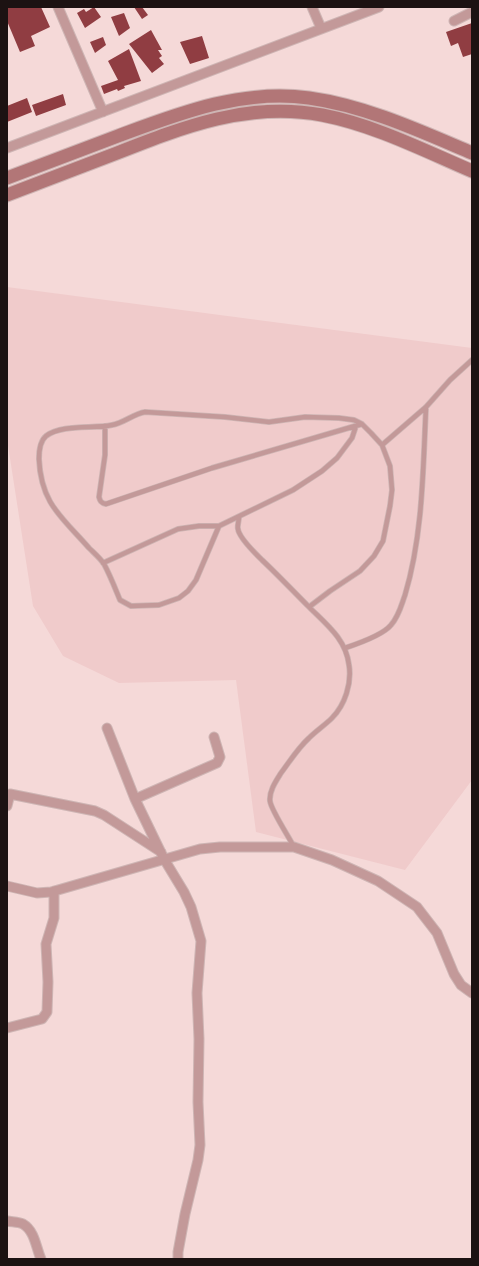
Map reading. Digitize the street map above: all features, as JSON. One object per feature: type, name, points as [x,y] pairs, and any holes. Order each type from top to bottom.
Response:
[{"type":"main road","points":[[7,178],[178,114],[218,102],[257,97],[309,98],[346,106],[410,127],[472,153]]},
{"type":"main road","points":[[7,195],[191,125],[227,116],[271,112],[294,112],[323,115],[357,124],[394,137],[472,171]]},
{"type":"street","points":[[58,7],[103,112]]},
{"type":"street","points":[[312,7],[321,28]]},
{"type":"street","points":[[7,148],[379,7]]},
{"type":"street","points":[[454,21],[472,12]]},
{"type":"street","points":[[107,728],[135,799],[163,856],[189,902],[201,941],[197,993],[200,1144],[198,1160],[185,1214],[178,1259]]},
{"type":"street","points":[[135,799],[217,763],[220,757],[214,737]]},
{"type":"street","points":[[7,806],[9,794],[95,811],[104,814],[163,856]]},
{"type":"street","points":[[7,886],[38,893],[54,891],[163,856],[200,849],[220,847],[294,847],[332,860],[378,881],[417,907],[434,928],[454,974],[461,985],[472,993]]},
{"type":"street","points":[[7,1028],[42,1019],[47,1012],[48,982],[46,944],[54,918],[54,891]]},
{"type":"street","points":[[7,1221],[23,1224],[29,1230],[37,1246],[41,1259]]},
{"type":"lane","points":[[382,445],[426,407],[450,380],[472,360]]},
{"type":"lane","points":[[345,648],[360,643],[390,626],[400,611],[411,577],[420,515],[426,407]]},
{"type":"lane","points":[[219,526],[196,580],[188,591],[179,598],[159,604],[131,606],[125,604],[120,600],[103,564],[82,539],[62,520],[52,506],[40,473],[39,455],[42,441],[45,437],[59,431],[74,428],[105,426],[118,423],[145,412],[224,417],[269,422],[305,417],[339,418],[354,420],[362,424],[382,445],[390,466],[392,490],[384,541],[374,556],[360,571],[309,607]]},
{"type":"lane","points":[[105,426],[105,455],[99,497],[100,501],[106,504],[212,468],[362,424]]},
{"type":"lane","points":[[103,564],[178,529],[199,526],[219,526],[293,490],[322,471],[337,458],[352,438],[356,426]]},
{"type":"lane","points":[[239,517],[238,529],[242,538],[253,551],[336,634],[345,648],[349,664],[350,677],[342,705],[333,717],[299,748],[277,779],[271,792],[270,800],[272,808],[294,847]]},
{"type":"shaded area","points":[[7,287],[472,348],[472,780],[405,870],[256,832],[236,680],[119,683],[63,656],[33,606],[7,439]]},
{"type":"building","points":[[7,7],[41,7],[50,27],[31,36],[35,46],[20,52],[7,21]]},
{"type":"building","points":[[94,7],[101,17],[85,28],[77,13],[84,9],[86,12]]},
{"type":"building","points":[[134,7],[142,7],[148,15],[142,19]]},
{"type":"building","points":[[124,13],[130,28],[119,36],[111,17]]},
{"type":"building","points":[[472,23],[472,54],[463,57],[458,43],[451,46],[446,32]]},
{"type":"building","points":[[151,30],[162,50],[158,50],[162,56],[159,58],[164,64],[152,73],[129,44]]},
{"type":"building","points":[[202,36],[209,58],[190,64],[180,42]]},
{"type":"building","points":[[103,37],[106,45],[95,53],[90,42]]},
{"type":"building","points":[[129,49],[141,81],[124,86],[125,88],[118,91],[117,89],[104,94],[101,86],[118,80],[108,61]]},
{"type":"building","points":[[63,94],[66,105],[36,116],[32,105]]},
{"type":"building","points":[[27,98],[32,112],[7,122],[7,106]]}]
